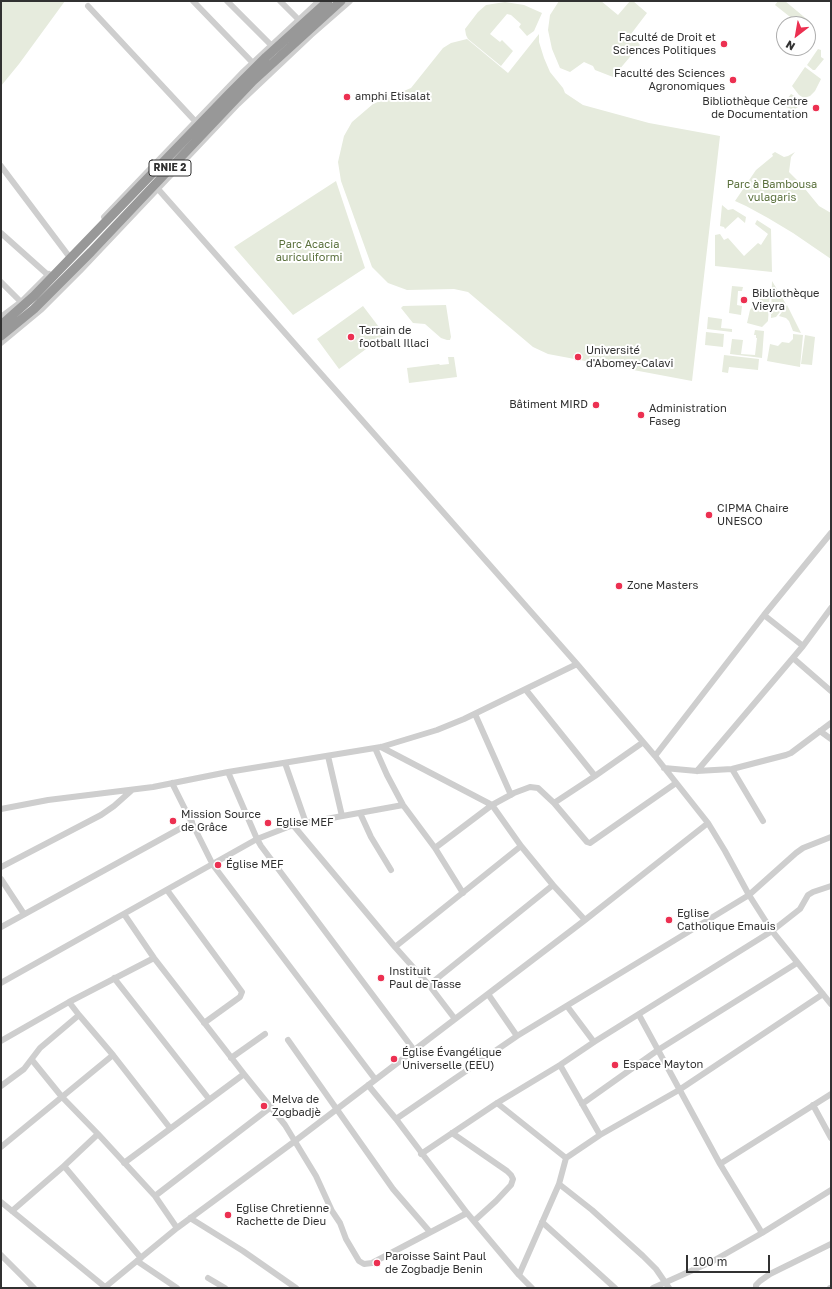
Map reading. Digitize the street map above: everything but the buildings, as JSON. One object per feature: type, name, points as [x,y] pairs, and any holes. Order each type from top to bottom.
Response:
[{"type":"highway","name":"RNIE 2","points":[[1,325],[34,296],[234,88],[328,1]]},
{"type":"highway","name":"RNIE 2","points":[[1,336],[34,309],[91,252],[253,81],[341,1]]},
{"type":"street","points":[[193,1],[252,62]]},
{"type":"street","points":[[227,1],[270,45]]},
{"type":"street","points":[[280,1],[298,19]]},
{"type":"street","points":[[1,317],[21,302],[68,255],[252,62],[319,1]]},
{"type":"street","points":[[1,343],[42,309],[80,271],[238,104],[311,35],[350,1]]},
{"type":"street","points":[[88,6],[195,121]]},
{"type":"street","points":[[1,166],[68,255]]},
{"type":"street","points":[[158,189],[577,664],[664,768],[708,823],[726,851],[749,895],[772,930],[831,1004]]},
{"type":"street","points":[[1,233],[48,275]]},
{"type":"street","points":[[1,282],[21,302]]},
{"type":"street","points":[[654,756],[764,615],[831,533]]},
{"type":"street","points":[[697,771],[803,646],[831,608]]},
{"type":"street","points":[[764,615],[803,646]]},
{"type":"street","points":[[793,658],[831,691]]},
{"type":"street","points":[[1,809],[48,800],[132,790],[228,772],[378,748],[436,730],[475,714],[577,664]]},
{"type":"street","points":[[526,690],[595,776]]},
{"type":"street","points":[[475,714],[511,795]]},
{"type":"street","points":[[664,768],[697,771],[732,769],[786,755],[791,753],[831,723]]},
{"type":"street","points":[[820,731],[831,739]]},
{"type":"street","points":[[554,803],[642,743]]},
{"type":"street","points":[[378,748],[492,805],[521,846],[585,920]]},
{"type":"street","points":[[378,748],[387,775],[403,805],[435,848],[463,893]]},
{"type":"street","points":[[328,756],[342,816]]},
{"type":"street","points":[[285,763],[306,823]]},
{"type":"street","points":[[732,769],[763,821]]},
{"type":"street","points":[[228,772],[257,839],[414,1050]]},
{"type":"street","points":[[172,783],[213,865],[375,1079]]},
{"type":"street","points":[[435,848],[492,805],[530,786],[538,788],[554,803],[586,842],[590,843],[676,783]]},
{"type":"street","points":[[1,867],[101,815],[132,790]]},
{"type":"street","points":[[1,984],[257,839],[293,825],[403,805]]},
{"type":"street","points":[[360,813],[371,837],[391,870]]},
{"type":"street","points":[[1,927],[192,822]]},
{"type":"street","points":[[1,1202],[105,1288],[177,1228],[295,1141],[488,994],[708,823]]},
{"type":"street","points":[[293,825],[395,947],[429,985],[455,1019]]},
{"type":"street","points":[[396,1119],[517,1036],[749,895],[803,848],[831,837]]},
{"type":"street","points":[[395,947],[521,846]]},
{"type":"street","points":[[1,879],[24,914]]},
{"type":"street","points":[[429,985],[554,885]]},
{"type":"street","points":[[421,1154],[497,1103],[560,1065],[772,930],[800,909],[808,895],[831,886]]},
{"type":"street","points":[[167,890],[242,992],[240,997],[204,1022]]},
{"type":"street","points":[[124,914],[154,958],[285,1125],[316,1176],[332,1211],[340,1223],[346,1239],[359,1261],[364,1264],[372,1263],[467,1213]]},
{"type":"street","points":[[1,1041],[69,1002],[154,958]]},
{"type":"street","points":[[582,1104],[658,1050],[797,963]]},
{"type":"street","points":[[114,978],[209,1099]]},
{"type":"street","points":[[488,994],[517,1036]]},
{"type":"street","points":[[519,1275],[559,1184],[566,1158],[600,1135],[679,1090],[823,994]]},
{"type":"street","points":[[69,1002],[170,1128]]},
{"type":"street","points":[[567,1006],[594,1042]]},
{"type":"street","points":[[1,1086],[24,1069],[40,1048],[79,1015]]},
{"type":"street","points":[[639,1015],[720,1164],[762,1233]]},
{"type":"street","points":[[231,1058],[265,1034]]},
{"type":"street","points":[[288,1040],[393,1189],[430,1232]]},
{"type":"street","points":[[1,1147],[113,1055]]},
{"type":"street","points":[[32,1060],[62,1097],[155,1196],[177,1228]]},
{"type":"street","points":[[560,1065],[600,1135]]},
{"type":"street","points":[[124,1163],[244,1074]]},
{"type":"street","points":[[368,1085],[396,1119],[467,1213],[519,1275],[532,1288]]},
{"type":"street","points":[[720,1164],[831,1094]]},
{"type":"street","points":[[497,1103],[566,1158]]},
{"type":"street","points":[[813,1105],[831,1138]]},
{"type":"street","points":[[155,1196],[271,1107]]},
{"type":"street","points":[[452,1133],[507,1170],[512,1175],[513,1179],[510,1186],[474,1221]]},
{"type":"street","points":[[12,1211],[98,1134]]},
{"type":"street","points":[[64,1166],[139,1260],[177,1288]]},
{"type":"street","points":[[559,1184],[592,1210],[656,1269],[669,1288]]},
{"type":"street","points":[[653,1288],[713,1261],[762,1233],[831,1190]]},
{"type":"street","points":[[190,1218],[243,1250],[296,1288]]},
{"type":"street","points":[[542,1222],[615,1288]]},
{"type":"street","points":[[756,1288],[756,1285],[760,1281],[770,1274],[831,1244]]},
{"type":"street","points":[[1,1255],[4,1262],[33,1288]]},
{"type":"street","points":[[208,1278],[225,1288]]},
{"type":"green space","points":[[1,1],[65,1],[1,86]]},
{"type":"green space","points":[[559,1],[601,1],[618,15],[630,1],[633,1],[647,13],[631,34],[640,45],[613,77],[595,70],[593,66],[584,62],[570,72],[560,68],[552,49],[548,30],[550,15]]},
{"type":"green space","points":[[778,1],[785,1],[803,16],[789,16],[775,5]]},
{"type":"green space","points":[[505,2],[524,5],[542,13],[534,31],[527,36],[519,27],[521,24],[511,15],[507,14],[490,34],[500,42],[502,40],[513,51],[501,66],[468,39],[465,29],[478,12],[486,5]]},
{"type":"green space","points":[[539,34],[539,42],[550,72],[563,88],[565,93],[583,105],[649,123],[720,136],[692,381],[548,354],[533,347],[468,292],[454,289],[407,290],[388,283],[372,267],[341,181],[338,162],[344,136],[352,122],[373,104],[411,88],[443,48],[451,43],[467,39],[508,73]]},
{"type":"green space","points":[[818,49],[821,50],[821,57],[824,59],[815,70],[813,70],[807,65],[813,56],[816,56]]},
{"type":"green space","points":[[805,67],[821,79],[815,91],[810,96],[804,98],[799,95],[792,86]]},
{"type":"green space","points":[[791,94],[801,99],[798,107],[793,110],[783,104]]},
{"type":"green space","name":"Parc à Bambousa vulagaris","points":[[775,152],[784,157],[795,152],[791,157],[789,172],[819,206],[831,213],[831,259],[793,233],[735,201],[756,170],[773,156],[772,154]]},
{"type":"green space","name":"Parc Acacia auriculiformi","points":[[336,181],[365,268],[293,315],[234,247]]},
{"type":"green space","points":[[722,205],[728,210],[733,209],[746,217],[745,223],[738,217],[725,229],[724,227],[720,226]]},
{"type":"green space","points":[[757,220],[771,229],[772,272],[715,266],[715,235],[720,234],[724,240],[728,238],[744,256],[758,243],[761,245],[768,234],[755,224]]},
{"type":"green space","points":[[772,281],[786,304],[776,317],[771,318]]},
{"type":"green space","points":[[732,286],[743,287],[742,291],[738,291],[737,305],[742,306],[741,315],[729,313]]},
{"type":"green space","points":[[770,290],[768,321],[762,327],[747,323],[750,310],[753,306],[760,306],[759,293]]},
{"type":"green space","points":[[446,305],[451,337],[450,340],[441,338],[425,324],[413,323],[401,308],[403,306]]},
{"type":"green space","points":[[787,305],[801,333],[793,331],[789,321],[786,318],[779,316]]},
{"type":"green space","name":"Terrain de football Illaci","points":[[363,306],[385,335],[339,369],[317,339]]},
{"type":"green space","points":[[708,317],[722,319],[721,328],[732,329],[732,332],[707,329]]},
{"type":"green space","points":[[755,330],[764,331],[762,358],[730,354],[732,339],[743,340],[741,354],[755,355],[757,338],[756,335],[754,335]]},
{"type":"green space","points":[[706,332],[724,334],[723,347],[705,345]]},
{"type":"green space","points":[[793,334],[803,335],[800,367],[767,361],[770,344],[778,346],[782,342],[789,343],[793,339]]},
{"type":"green space","points":[[805,335],[815,337],[812,365],[801,364]]},
{"type":"green space","points":[[724,355],[759,359],[758,370],[729,367],[728,373],[722,372]]},
{"type":"green space","points":[[448,357],[454,357],[457,377],[409,383],[407,368],[449,364]]},
{"type":"place","name":"Faculté de Droit et Sciences Politiques","points":[[724,44]]},
{"type":"place","name":"Faculté des Sciences Agronomiques","points":[[733,80]]},
{"type":"place","name":"amphi Etisalat","points":[[347,97]]},
{"type":"place","name":"Bibliothèque Centre de Documentation","points":[[816,108]]},
{"type":"place","name":"Bibliothèque Vieyra","points":[[744,300]]},
{"type":"place","name":"Terrain de football Illaci","points":[[351,337]]},
{"type":"place","name":"Université d'Abomey-Calavi","points":[[578,357]]},
{"type":"place","name":"Bâtiment MIRD","points":[[596,405]]},
{"type":"place","name":"Administration Faseg","points":[[641,415]]},
{"type":"place","name":"CIPMA Chaire UNESCO","points":[[709,515]]},
{"type":"place","name":"Zone Masters","points":[[619,586]]},
{"type":"place","name":"Mission Source de Grâce","points":[[173,821]]},
{"type":"place","name":"Eglise MEF","points":[[268,823]]},
{"type":"place","name":"Église MEF","points":[[218,865]]},
{"type":"place","name":"Eglise Catholique Emauis","points":[[669,920]]},
{"type":"place","name":"Instituit Paul de Tasse","points":[[381,978]]},
{"type":"place","name":"Église Évangélique Universelle (EEU)","points":[[394,1059]]},
{"type":"place","name":"Espace Mayton","points":[[615,1065]]},
{"type":"place","name":"Melva de Zogbadjè","points":[[264,1106]]},
{"type":"place","name":"Eglise Chretienne Rachette de Dieu","points":[[228,1215]]},
{"type":"place","name":"Paroisse Saint Paul de Zogbadje Benin","points":[[377,1263]]}]
